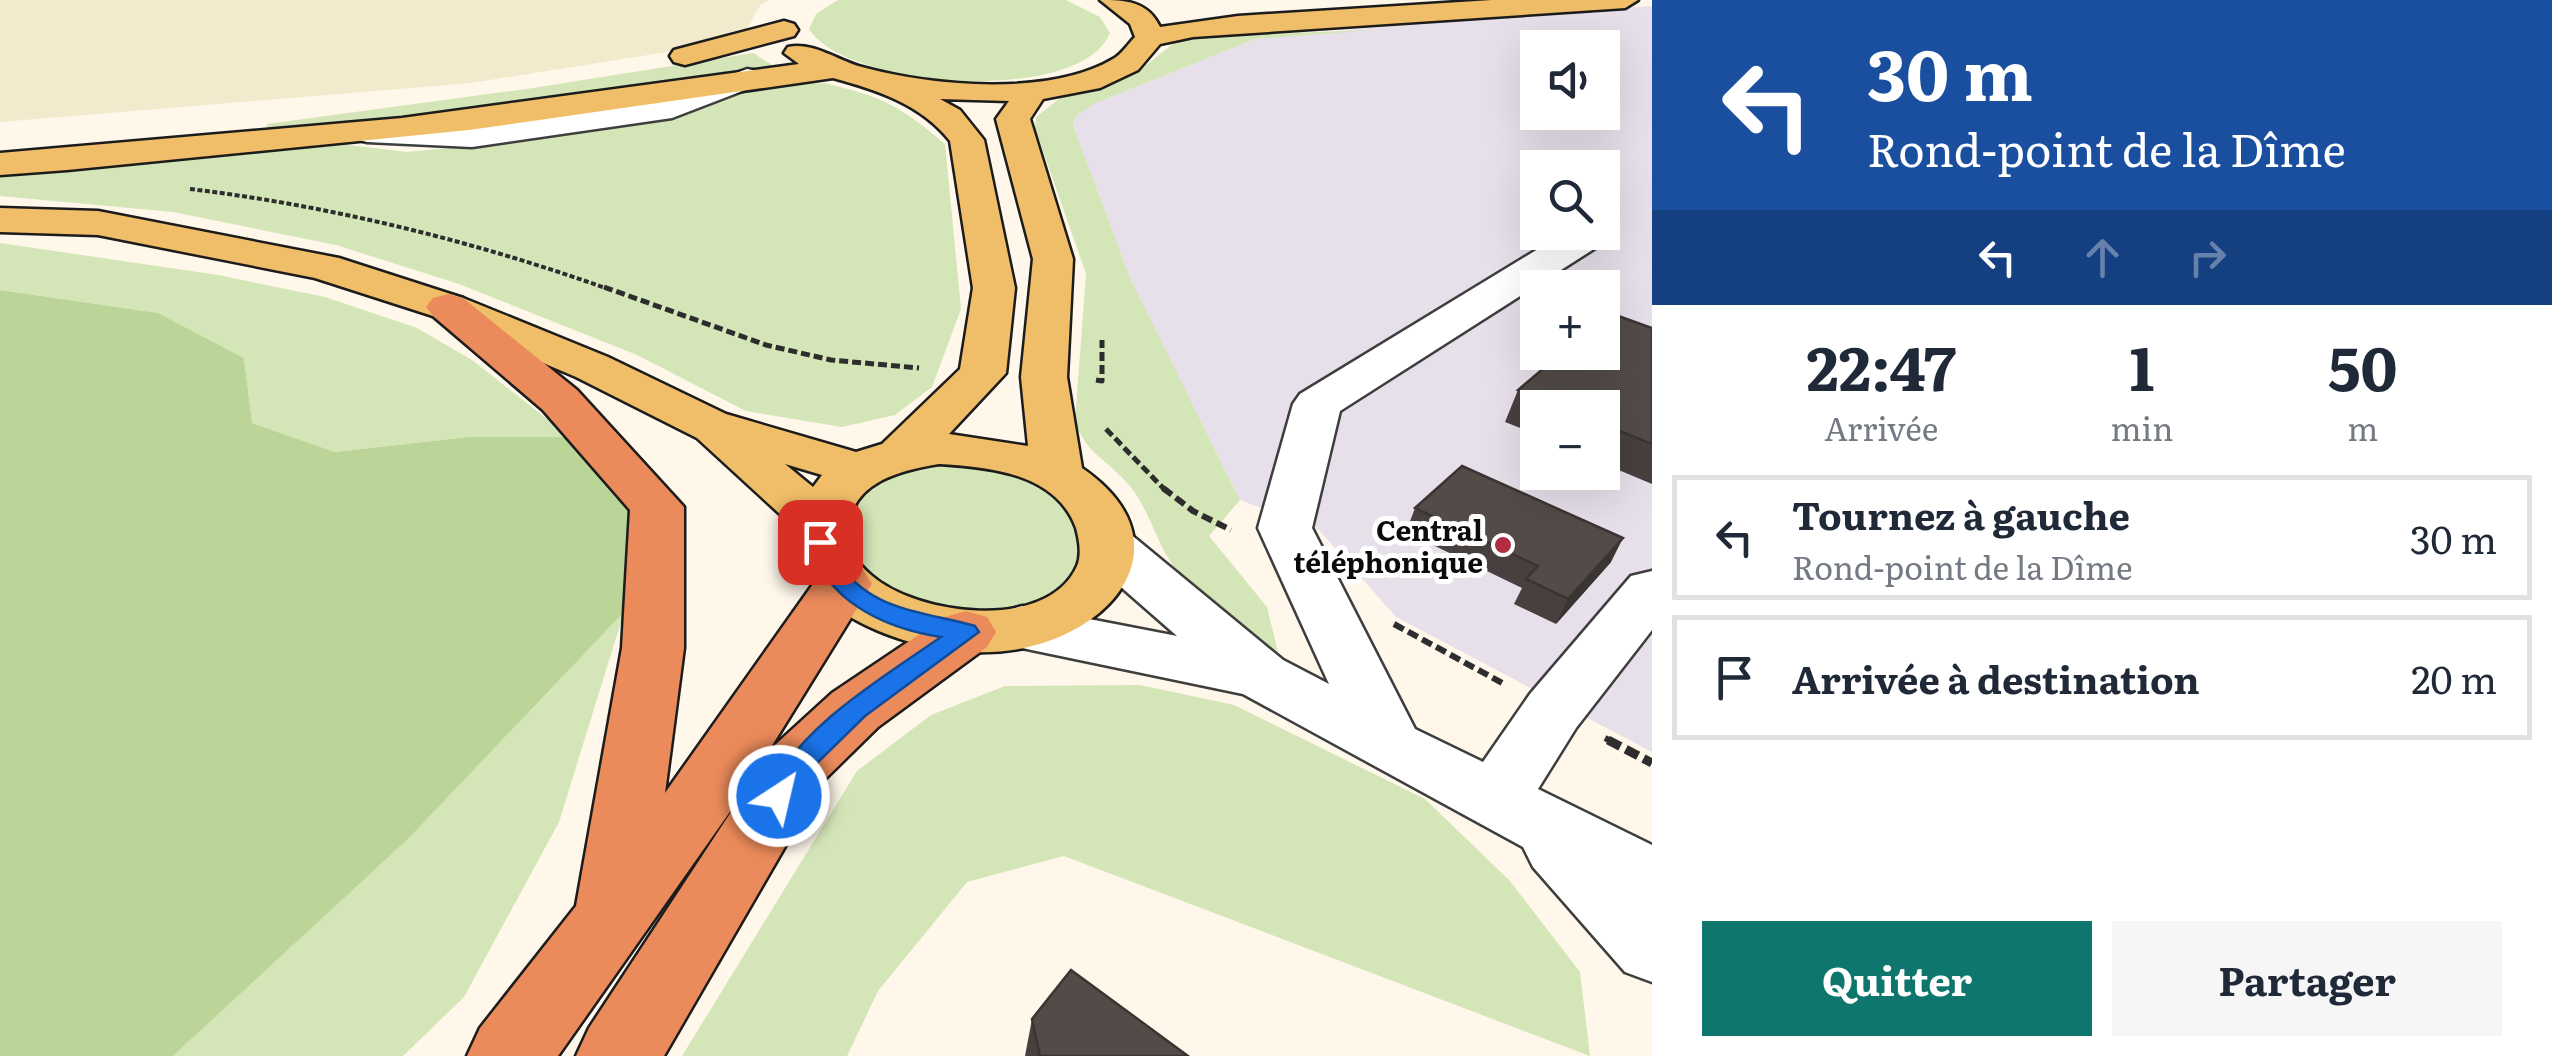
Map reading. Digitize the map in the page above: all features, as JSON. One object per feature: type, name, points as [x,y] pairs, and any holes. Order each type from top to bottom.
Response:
[{"type":"highway","points":[[448,307],[560,400],[657,507],[653,648],[611,922]]},
{"type":"highway","points":[[509,1056],[715,780],[843,584]]},
{"type":"highway","points":[[618,1056],[800,764],[855,710],[994,629]]},
{"type":"main road","points":[[805,0],[790,10],[784,30],[785,40],[801,56],[829,70],[893,86],[962,93],[1033,90],[1082,82],[1120,70],[1143,55],[1150,38],[1143,20],[1114,0]]},
{"type":"main road","points":[[1114,0],[1170,0]]},
{"type":"main road","points":[[1188,0],[1328,0]]},
{"type":"main road","points":[[1150,38],[1193,28],[1238,24],[1625,0]]},
{"type":"main road","points":[[645,62],[720,50],[784,30]]},
{"type":"main road","points":[[0,164],[367,132],[829,70]]},
{"type":"main road","points":[[0,141],[249,119],[552,78]]},
{"type":"main road","points":[[708,425],[880,463],[938,449],[980,450],[1021,459],[1057,474],[1082,493],[1100,515],[1109,546],[1104,571],[1087,595],[1060,614],[994,629],[918,625],[875,608],[843,584],[827,564],[820,542],[820,521],[834,493],[880,463],[983,373],[994,288],[967,140],[948,117],[893,86]]},
{"type":"main road","points":[[1033,90],[1012,119],[1054,258],[1044,377],[1057,474]]},
{"type":"main road","points":[[0,218],[98,222],[324,267],[448,307],[592,367],[708,425],[820,521]]},
{"type":"street","points":[[1390,748],[1285,528],[1317,404],[1566,250]]},
{"type":"street","points":[[1109,546],[1261,676],[1390,748],[1652,880]]},
{"type":"street","points":[[1513,810],[1553,711],[1652,590]]},
{"type":"street","points":[[994,629],[1261,676]]},
{"type":"street","points":[[1513,810],[1652,948]]},
{"type":"path","points":[[183,188],[274,200],[539,264],[766,344],[831,360],[983,373]]},
{"type":"path","points":[[1044,377],[1102,381],[1102,322]]},
{"type":"path","points":[[1105,428],[1160,489],[1207,520],[1236,532]]},
{"type":"path","points":[[1388,620],[1652,764]]},
{"type":"shaded area","points":[[0,0],[770,0],[761,4],[747,28],[705,46],[471,83],[0,122]]},
{"type":"shaded area","points":[[1652,6],[1652,752],[1396,617],[1319,530],[1240,500],[1131,280],[1073,125],[1074,116],[1096,103],[1255,39],[1519,14]]},
{"type":"green space","points":[[838,0],[1066,0],[1100,17],[1110,33],[1090,56],[1056,71],[1012,79],[963,81],[914,76],[868,65],[832,50],[809,29],[816,14]]},
{"type":"green space","points":[[1375,30],[1255,39],[1096,103],[1075,116],[1073,125],[1131,280],[1240,500],[1209,536],[1267,607],[1278,652],[1220,611],[1180,575],[1136,494],[1091,449],[1075,421],[1086,274],[1035,128],[1036,117],[1064,95],[1087,91],[1141,69],[1182,37]]},
{"type":"green space","points":[[753,53],[777,68],[574,99],[266,135],[267,124]]},
{"type":"green space","points":[[824,83],[889,104],[945,144],[961,309],[932,387],[895,415],[842,427],[746,411],[637,355],[459,284],[336,245],[173,212],[0,196],[0,170],[349,145],[407,152],[512,142],[701,106],[760,85]]},
{"type":"green space","points":[[0,243],[218,275],[325,297],[417,328],[472,360],[570,437],[468,437],[335,452],[252,423],[244,358],[158,313],[0,290]]},
{"type":"green space","points":[[0,290],[158,313],[244,358],[252,423],[335,452],[468,437],[570,437],[628,509],[624,612],[408,839],[173,1056],[0,1056]]},
{"type":"green space","points":[[945,462],[1021,476],[1065,507],[1081,525],[1082,559],[1070,583],[1050,597],[1025,605],[967,610],[913,602],[893,595],[872,580],[852,552],[846,525],[850,507],[858,495],[884,478]]},
{"type":"green space","points":[[624,612],[559,822],[464,997],[403,1056],[173,1056],[408,839]]},
{"type":"green space","points":[[1140,685],[1234,705],[1425,799],[1510,881],[1580,972],[1590,1056],[1064,856],[967,882],[878,991],[847,1056],[682,1056],[857,771],[931,715],[1005,686]]},
{"type":"building","points":[[1620,317],[1652,328],[1652,444],[1620,431],[1620,390],[1518,390],[1542,370],[1620,370]]},
{"type":"building","points":[[1462,466],[1623,538],[1568,599],[1526,579],[1538,566],[1415,508]]},
{"type":"building","points":[[1071,970],[1188,1056],[1040,1056],[1032,1019]]},
{"type":"place","name":"Central téléphonique","points":[[1503,545]]},
{"type":"route","points":[[779,796],[800,764],[855,710],[966,632],[918,625],[875,608],[843,584],[827,564],[820,542]]}]
